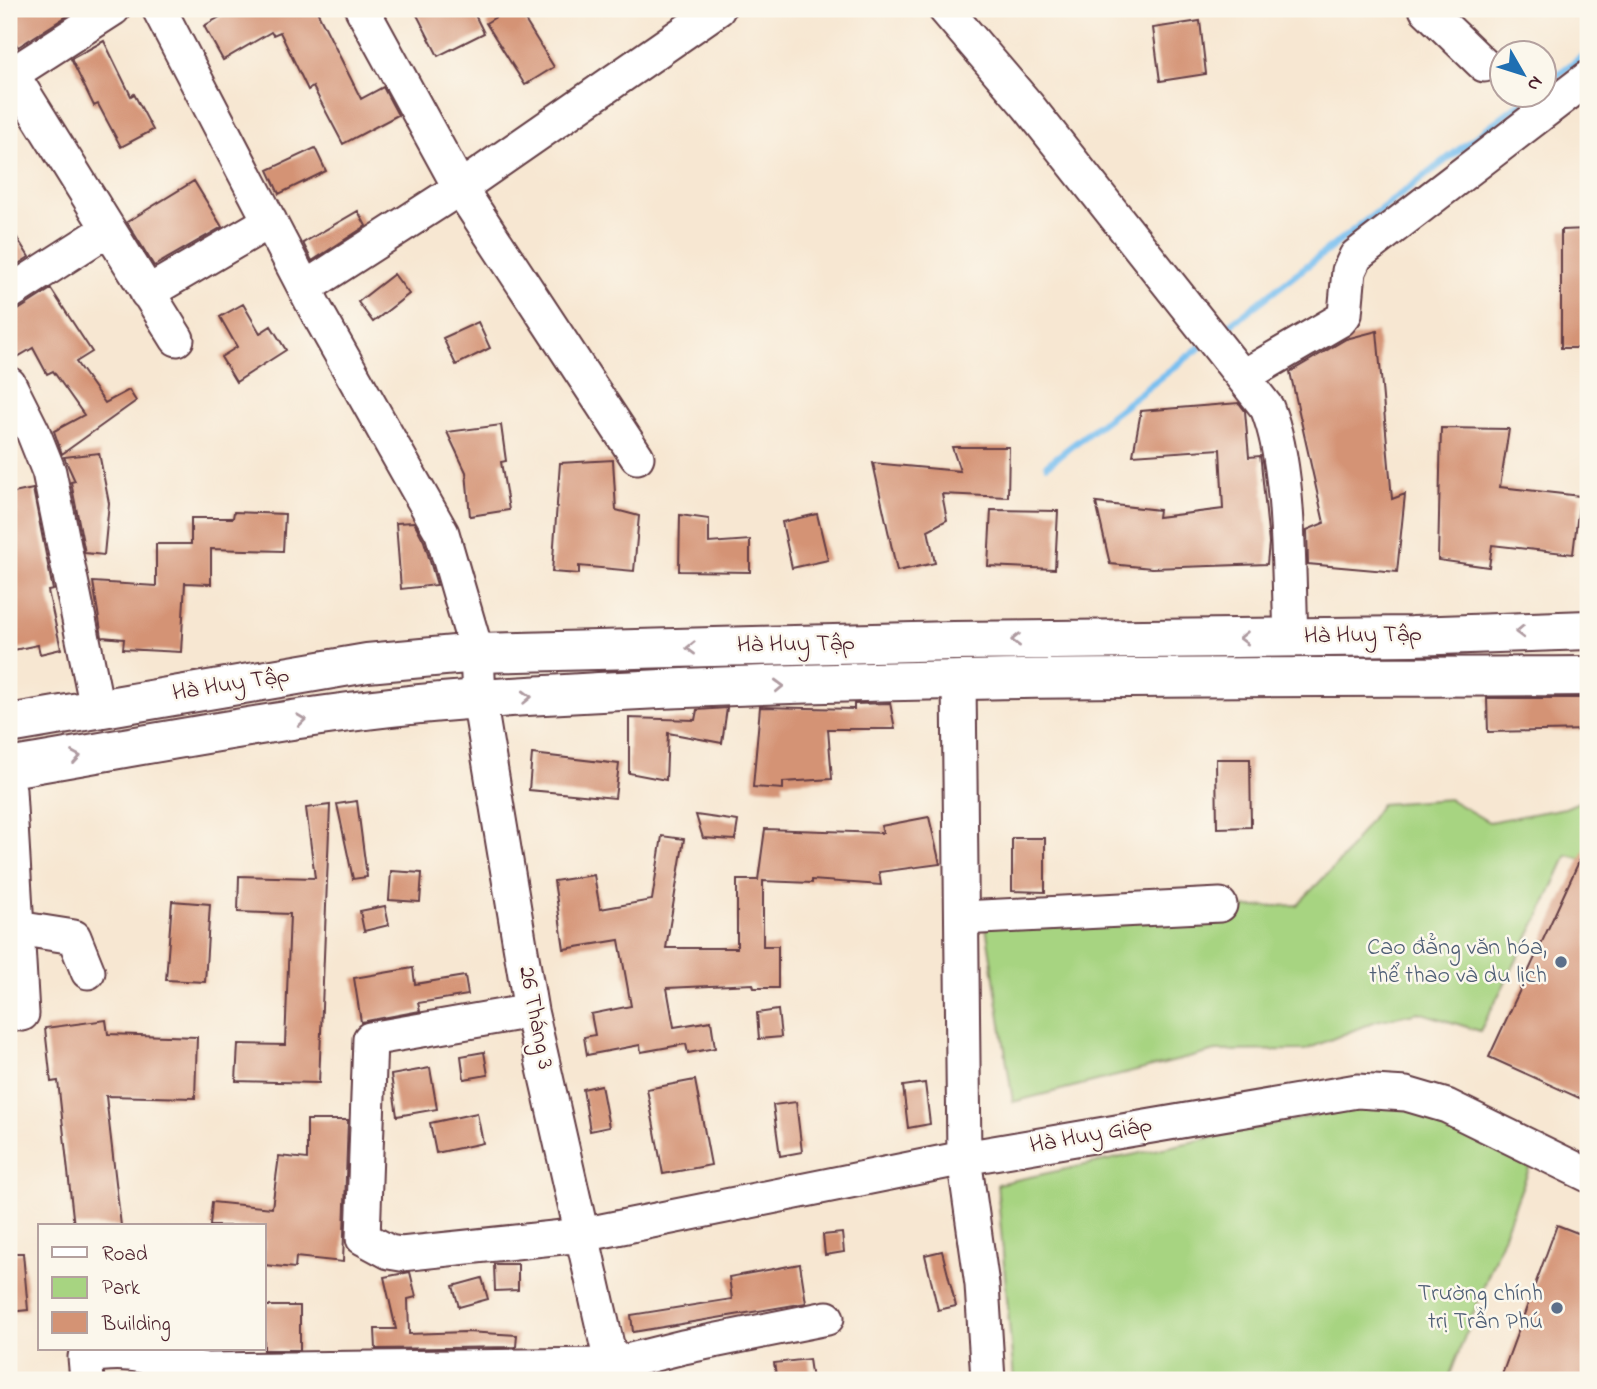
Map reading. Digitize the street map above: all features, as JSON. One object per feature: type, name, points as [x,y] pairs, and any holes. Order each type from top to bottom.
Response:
[{"type":"main road","name":"Hà Huy Tập","points":[[9,724],[368,663],[477,653],[1588,630]]},
{"type":"main road","name":"Hà Huy Tập","points":[[9,768],[283,722],[479,699],[959,680],[1588,676]]},
{"type":"street","points":[[113,9],[10,75],[177,339]]},
{"type":"street","name":"26 Tháng 3","points":[[159,9],[305,288],[410,482],[442,533],[477,653],[479,699],[531,1011],[613,1373]]},
{"type":"street","points":[[362,9],[460,188],[637,457]]},
{"type":"street","points":[[305,288],[460,188],[678,20],[718,9]]},
{"type":"street","points":[[945,9],[1028,106],[1267,408],[1276,439],[1285,519],[1291,637]]},
{"type":"street","points":[[1426,9],[1484,65]]},
{"type":"street","points":[[1244,376],[1340,320],[1346,307],[1349,271],[1356,256],[1588,78]]},
{"type":"street","points":[[147,293],[270,221]]},
{"type":"street","points":[[9,293],[107,230]]},
{"type":"street","points":[[9,384],[49,472],[97,708]]},
{"type":"street","points":[[959,680],[964,1158],[982,1284],[988,1380]]},
{"type":"street","points":[[9,790],[22,1014]]},
{"type":"street","points":[[962,918],[1220,905]]},
{"type":"street","points":[[18,928],[75,937],[88,972]]},
{"type":"street","name":"Hà Huy Giáp","points":[[531,1011],[370,1039],[363,1238],[388,1252],[401,1254],[582,1235],[964,1158],[1357,1091],[1406,1094],[1447,1106],[1588,1175]]},
{"type":"street","points":[[87,1380],[85,1357],[113,1352],[152,1356],[174,1365],[255,1375],[613,1373],[684,1346],[827,1318]]},
{"type":"green space","points":[[1588,798],[1588,860],[1567,855],[1540,915],[1480,1031],[1419,1012],[1376,1021],[1305,1050],[1216,1051],[1013,1102],[985,920],[1297,905],[1343,858],[1381,804],[1449,799],[1489,822],[1565,808]]},
{"type":"green space","points":[[1363,1105],[1435,1112],[1532,1161],[1448,1380],[1014,1380],[997,1184]]},
{"type":"building","points":[[9,9],[78,9],[18,47],[9,34]]},
{"type":"building","points":[[234,9],[316,9],[361,99],[383,87],[398,115],[343,144],[313,87],[308,90],[280,32],[273,35],[271,32],[223,60],[204,26]]},
{"type":"building","points":[[414,9],[472,9],[484,33],[438,56]]},
{"type":"building","points":[[509,9],[518,9],[554,67],[525,85],[486,23]]},
{"type":"building","points":[[1200,21],[1206,74],[1160,81],[1153,28]]},
{"type":"building","points":[[104,41],[131,96],[134,94],[153,130],[121,147],[98,104],[94,106],[71,59]]},
{"type":"building","points":[[315,148],[326,171],[279,194],[268,170]]},
{"type":"building","points":[[194,181],[222,227],[154,266],[127,222]]},
{"type":"building","points":[[358,211],[366,226],[312,261],[303,243]]},
{"type":"building","points":[[9,225],[29,257],[9,270]]},
{"type":"building","points":[[1588,229],[1588,348],[1561,348],[1561,230]]},
{"type":"building","points":[[394,274],[409,294],[373,322],[358,302]]},
{"type":"building","points":[[51,289],[92,352],[76,362],[105,403],[129,390],[136,401],[62,454],[54,431],[84,415],[53,371],[47,374],[33,348],[9,362],[9,316]]},
{"type":"building","points":[[243,304],[260,333],[271,326],[286,350],[236,382],[221,357],[237,347],[220,317]]},
{"type":"building","points":[[478,322],[490,348],[456,365],[443,338]]},
{"type":"building","points":[[1377,331],[1392,499],[1405,494],[1397,572],[1308,564],[1307,530],[1324,523],[1290,372],[1346,339]]},
{"type":"building","points":[[1239,403],[1245,411],[1249,457],[1260,456],[1269,543],[1267,564],[1152,568],[1110,564],[1096,503],[1159,510],[1158,517],[1223,509],[1220,449],[1133,455],[1141,411]]},
{"type":"building","points":[[501,425],[506,461],[501,462],[509,510],[470,516],[466,472],[447,432]]},
{"type":"building","points":[[1441,428],[1509,429],[1500,487],[1580,496],[1573,554],[1492,545],[1489,567],[1438,560]]},
{"type":"building","points":[[952,447],[1009,447],[1008,497],[942,494],[947,520],[928,530],[935,563],[897,571],[873,463],[960,471]]},
{"type":"building","points":[[99,453],[109,503],[104,555],[85,553],[71,482],[75,481],[64,457]]},
{"type":"building","points":[[613,460],[616,510],[639,516],[634,571],[579,566],[579,574],[552,572],[560,463]]},
{"type":"building","points":[[33,489],[53,590],[48,591],[61,649],[40,654],[38,645],[9,651],[9,494]]},
{"type":"building","points":[[991,510],[1058,511],[1055,569],[988,566]]},
{"type":"building","points":[[234,512],[285,514],[283,551],[211,549],[211,584],[185,583],[181,652],[123,649],[124,639],[102,637],[93,582],[156,586],[156,544],[191,544],[191,518],[233,518]]},
{"type":"building","points":[[817,514],[828,560],[792,568],[782,522]]},
{"type":"building","points":[[680,515],[709,519],[709,543],[750,540],[750,572],[679,571]]},
{"type":"building","points":[[414,522],[424,541],[437,585],[401,589],[396,523]]},
{"type":"building","points":[[1487,698],[1588,698],[1588,730],[1488,732]]},
{"type":"building","points":[[890,703],[895,729],[828,729],[832,779],[783,782],[783,789],[753,787],[760,707],[854,709],[854,704]]},
{"type":"building","points":[[727,708],[722,743],[668,733],[666,780],[629,773],[629,718],[695,720],[697,710]]},
{"type":"building","points":[[532,754],[619,764],[615,798],[529,790]]},
{"type":"building","points":[[1216,759],[1250,759],[1251,827],[1217,828]]},
{"type":"building","points":[[357,801],[367,877],[353,879],[337,804]]},
{"type":"building","points":[[330,805],[319,1083],[236,1081],[238,1044],[285,1045],[290,914],[238,912],[239,876],[315,878],[306,808]]},
{"type":"building","points":[[696,815],[738,821],[735,840],[703,838]]},
{"type":"building","points":[[929,817],[940,864],[879,872],[881,885],[812,880],[812,883],[763,881],[763,946],[778,946],[778,988],[754,988],[753,984],[667,988],[674,1027],[711,1021],[715,1048],[688,1053],[686,1044],[641,1052],[640,1045],[587,1055],[584,1037],[595,1035],[591,1014],[631,1006],[619,940],[564,949],[554,881],[594,875],[600,909],[652,900],[662,836],[684,839],[666,948],[737,948],[737,880],[758,880],[765,829],[883,833],[881,826]]},
{"type":"building","points":[[1012,838],[1045,838],[1045,892],[1012,891]]},
{"type":"building","name":"Cao đẳng văn hóa, thể thao và du lịch","points":[[1588,842],[1588,1102],[1489,1057]]},
{"type":"building","points":[[391,871],[422,873],[420,902],[389,900]]},
{"type":"building","points":[[172,901],[210,904],[205,982],[166,980]]},
{"type":"building","points":[[385,906],[389,925],[364,931],[360,911]]},
{"type":"building","points":[[413,968],[415,984],[465,976],[468,995],[418,1003],[420,1011],[361,1022],[354,978]]},
{"type":"building","points":[[778,1010],[781,1037],[759,1039],[757,1013]]},
{"type":"building","points":[[106,1020],[108,1034],[197,1037],[195,1098],[106,1096],[121,1224],[74,1224],[58,1081],[51,1082],[45,1028]]},
{"type":"building","points":[[484,1052],[488,1075],[464,1079],[461,1056]]},
{"type":"building","points":[[430,1068],[437,1109],[397,1116],[391,1075]]},
{"type":"building","points":[[695,1080],[711,1165],[663,1174],[647,1089]]},
{"type":"building","points":[[925,1083],[930,1124],[908,1128],[903,1086]]},
{"type":"building","points":[[601,1085],[609,1127],[590,1131],[583,1089]]},
{"type":"building","points":[[796,1102],[802,1152],[780,1156],[773,1105]]},
{"type":"building","points":[[477,1113],[483,1143],[436,1153],[430,1123]]},
{"type":"building","points":[[307,1120],[348,1120],[343,1262],[296,1257],[295,1268],[266,1265],[266,1224],[210,1224],[212,1202],[272,1208],[279,1156],[307,1159]]},
{"type":"building","name":"Trường chính trị Trần Phú","points":[[1557,1225],[1588,1237],[1588,1380],[1500,1380]]},
{"type":"building","points":[[842,1233],[844,1252],[825,1255],[823,1235]]},
{"type":"building","points":[[942,1251],[956,1306],[938,1310],[925,1255]]},
{"type":"building","points":[[9,1253],[23,1253],[28,1310],[9,1312]]},
{"type":"building","points":[[494,1264],[518,1264],[518,1290],[495,1291]]},
{"type":"building","points":[[800,1264],[806,1303],[633,1332],[631,1315],[732,1299],[729,1277]]},
{"type":"building","points":[[410,1272],[416,1297],[408,1299],[409,1334],[466,1332],[517,1335],[516,1347],[376,1349],[375,1329],[396,1329],[384,1277]]},
{"type":"building","points":[[482,1278],[488,1299],[459,1307],[453,1286]]},
{"type":"building","points":[[266,1306],[300,1306],[300,1350],[266,1350]]},
{"type":"building","points":[[809,1359],[812,1380],[777,1380],[774,1363]]},
{"type":"waterway","points":[[1558,74],[1588,52]]},
{"type":"waterway","points":[[1219,333],[1514,108]]},
{"type":"waterway","points":[[1047,465],[1199,348]]},
{"type":"place","name":"Cao đẳng văn hóa, thể thao và du lịch","points":[[1561,962]]},
{"type":"place","name":"Trường chính trị Trần Phú","points":[[1557,1308]]}]
